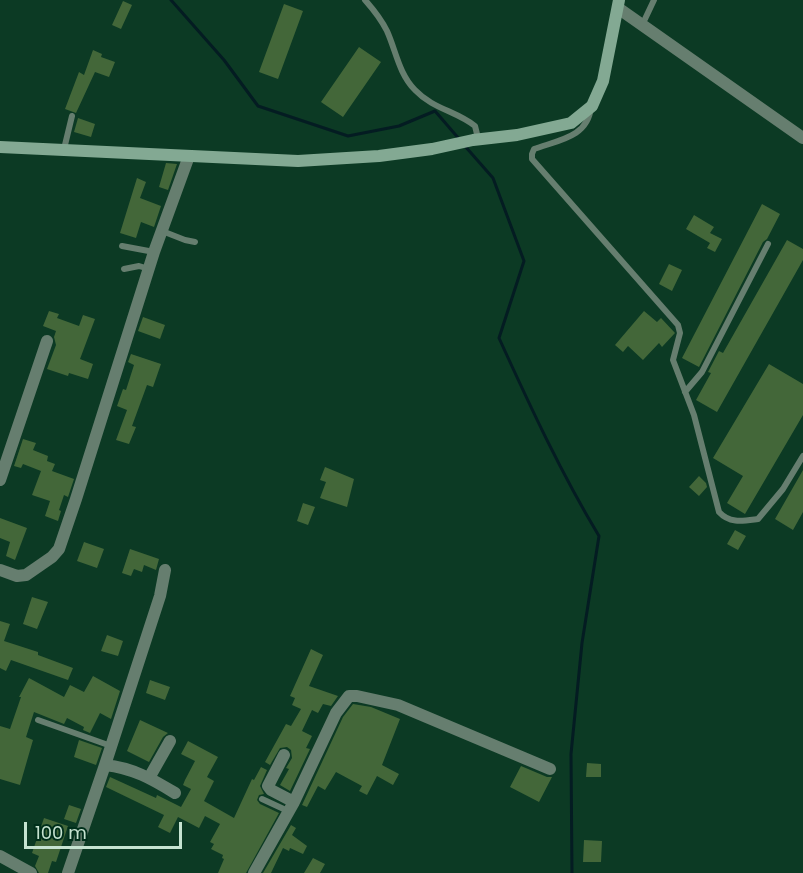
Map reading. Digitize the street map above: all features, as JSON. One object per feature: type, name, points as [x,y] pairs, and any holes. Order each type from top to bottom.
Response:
[{"type":"street","points":[[0,147],[298,161],[379,156],[432,149],[518,135],[571,123],[591,106],[603,81],[619,4],[803,138]]},
{"type":"street","points":[[0,570],[17,576],[26,575],[52,557],[59,549],[154,252],[189,156]]},
{"type":"street","points":[[0,480],[46,341]]},
{"type":"street","points":[[68,873],[160,596],[165,570]]},
{"type":"street","points":[[254,873],[291,806],[336,713],[349,696],[398,705],[550,769]]},
{"type":"street","points":[[149,778],[170,741]]},
{"type":"street","points":[[284,755],[268,786],[291,806]]},
{"type":"street","points":[[105,765],[123,767],[175,793]]},
{"type":"street","points":[[0,856],[31,873]]},
{"type":"lane","points":[[365,0],[376,12],[387,31],[402,72],[414,89],[432,105],[476,126],[477,134],[470,141]]},
{"type":"lane","points":[[645,19],[654,0]]},
{"type":"lane","points":[[591,106],[590,119],[583,129],[534,149],[532,159],[675,321],[680,333],[674,360],[694,415],[719,512],[723,516],[739,521],[758,519],[783,489],[803,456]]},
{"type":"lane","points":[[64,150],[72,116]]},
{"type":"lane","points":[[162,231],[195,242]]},
{"type":"lane","points":[[685,392],[702,372],[768,244]]},
{"type":"lane","points":[[122,246],[154,252]]},
{"type":"lane","points":[[124,269],[139,266],[149,269]]},
{"type":"lane","points":[[38,720],[111,746]]},
{"type":"lane","points":[[262,799],[291,806]]},
{"type":"building","points":[[123,1],[132,5],[121,29],[112,25]]},
{"type":"building","points":[[284,4],[303,11],[278,79],[259,72]]},
{"type":"building","points":[[359,47],[381,62],[343,117],[321,102]]},
{"type":"building","points":[[93,50],[102,54],[101,57],[115,62],[109,77],[95,72],[76,113],[65,109],[79,72],[84,75]]},
{"type":"building","points":[[78,118],[95,124],[91,137],[74,132]]},
{"type":"building","points":[[166,163],[177,164],[168,190],[159,187]]},
{"type":"building","points":[[137,178],[146,182],[140,198],[161,206],[154,227],[141,222],[136,238],[120,233]]},
{"type":"building","points":[[762,204],[780,214],[767,239],[763,242],[699,367],[682,358]]},
{"type":"building","points":[[694,215],[714,227],[710,233],[722,239],[715,252],[707,248],[710,243],[686,229]]},
{"type":"building","points":[[787,240],[803,249],[803,260],[717,412],[696,400],[711,373],[708,372],[719,351],[723,353]]},
{"type":"building","points":[[669,264],[682,270],[672,291],[659,284]]},
{"type":"building","points":[[49,311],[59,314],[57,318],[79,326],[83,315],[95,319],[80,359],[93,364],[88,379],[69,373],[68,376],[47,369],[56,345],[54,337],[56,331],[43,326]]},
{"type":"building","points":[[644,311],[657,322],[661,318],[675,333],[662,347],[659,343],[643,360],[628,346],[623,352],[615,345]]},
{"type":"building","points":[[143,317],[165,325],[160,339],[138,331]]},
{"type":"building","points":[[131,354],[161,364],[153,387],[147,385],[132,426],[136,427],[129,444],[116,440],[127,410],[117,406],[123,389],[126,390],[134,365],[128,362]]},
{"type":"building","points":[[769,364],[803,384],[803,415],[745,514],[727,503],[743,476],[713,458]]},
{"type":"building","points":[[23,439],[36,443],[33,450],[48,456],[47,461],[55,464],[52,471],[74,479],[68,497],[64,495],[58,521],[45,516],[50,501],[32,495],[41,471],[23,464],[21,468],[14,466]]},
{"type":"building","points":[[325,467],[354,479],[347,507],[320,498],[326,482],[320,480]]},
{"type":"building","points":[[803,470],[803,512],[793,530],[775,519]]},
{"type":"building","points":[[699,476],[707,487],[699,496],[689,487]]},
{"type":"building","points":[[303,503],[315,507],[308,525],[297,521]]},
{"type":"building","points":[[0,518],[27,528],[15,560],[6,556],[10,542],[0,538]]},
{"type":"building","points":[[735,530],[746,536],[738,550],[727,544]]},
{"type":"building","points":[[84,542],[104,549],[97,568],[77,561]]},
{"type":"building","points":[[130,549],[159,559],[156,570],[144,565],[142,572],[134,569],[131,576],[122,573]]},
{"type":"building","points":[[32,597],[48,602],[37,629],[23,624]]},
{"type":"building","points":[[0,621],[10,624],[4,641],[38,652],[38,655],[73,668],[68,680],[11,660],[6,671],[0,668]]},
{"type":"building","points":[[107,635],[123,641],[118,656],[101,651]]},
{"type":"building","points":[[311,649],[323,655],[309,686],[338,696],[331,706],[323,704],[318,713],[312,710],[302,731],[312,736],[306,748],[310,749],[290,791],[280,785],[289,769],[286,768],[292,758],[291,750],[287,747],[280,748],[270,765],[265,762],[286,724],[291,726],[301,709],[292,705],[295,698],[290,696]]},
{"type":"building","points":[[93,676],[120,691],[111,719],[100,713],[90,733],[67,718],[64,724],[34,712],[26,737],[33,740],[20,785],[0,779],[0,726],[10,729],[21,697],[19,697],[29,678],[64,697],[70,685],[84,692]]},
{"type":"building","points":[[150,680],[170,687],[165,700],[146,693]]},
{"type":"building","points":[[353,704],[371,707],[400,719],[382,765],[399,774],[393,785],[377,776],[367,795],[359,791],[362,786],[336,772],[325,790],[318,786],[307,807],[302,805],[343,717]]},
{"type":"building","points":[[140,720],[168,733],[163,737],[149,762],[127,751]]},
{"type":"building","points":[[79,740],[102,748],[96,765],[74,757]]},
{"type":"building","points":[[188,741],[218,757],[207,777],[214,781],[204,801],[234,818],[252,779],[254,780],[261,767],[267,770],[260,786],[264,794],[259,795],[257,800],[260,804],[279,813],[246,873],[218,873],[224,859],[223,855],[211,849],[214,844],[210,842],[220,824],[205,816],[199,828],[178,817],[170,833],[158,827],[164,815],[106,787],[110,777],[181,807],[191,789],[183,785],[195,761],[181,754]]},
{"type":"building","points":[[587,763],[601,764],[601,777],[586,777]]},
{"type":"building","points":[[521,766],[552,777],[539,802],[510,787]]},
{"type":"building","points":[[69,805],[81,809],[76,823],[64,819]]},
{"type":"building","points":[[44,818],[68,826],[56,862],[52,861],[48,873],[39,873],[35,866],[39,856],[32,853]]},
{"type":"building","points":[[291,825],[296,828],[292,835],[307,846],[303,854],[290,848],[289,851],[283,848],[271,873],[263,873]]},
{"type":"building","points":[[584,840],[602,841],[601,862],[583,862]]},
{"type":"building","points":[[313,858],[325,864],[320,873],[304,873]]},
{"type":"waterway","points":[[171,0],[224,60],[258,106],[348,136],[399,126],[435,111],[460,140]]},
{"type":"waterway","points":[[464,145],[493,178],[524,261],[499,338],[559,464],[599,536],[582,643],[571,754],[572,873]]}]
